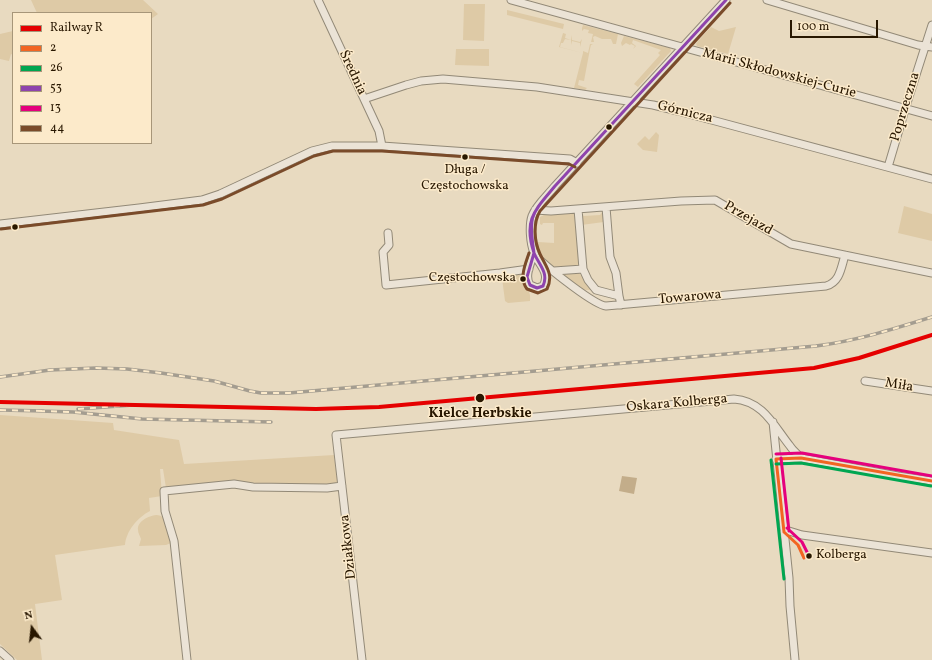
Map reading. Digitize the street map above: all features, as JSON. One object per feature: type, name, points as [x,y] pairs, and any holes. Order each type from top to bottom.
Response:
[{"type":"street","name":"Średnia","points":[[318,0],[380,134],[382,146]]},
{"type":"street","name":"Marii Skłodowskiej-Curie","points":[[511,0],[932,116]]},
{"type":"street","points":[[534,253],[527,280],[530,285],[537,288],[543,286],[546,282],[546,275],[534,253],[531,225],[532,216],[535,210],[726,0]]},
{"type":"street","points":[[767,0],[928,46]]},
{"type":"street","name":"Poprzeczna","points":[[888,167],[905,108],[928,46],[932,25]]},
{"type":"street","name":"Górnicza","points":[[364,99],[421,81],[443,79],[537,86],[678,110],[932,179]]},
{"type":"street","points":[[0,224],[194,201],[220,194],[320,148],[339,145],[382,146],[570,159],[577,163]]},
{"type":"street","name":"Przejazd","points":[[535,210],[551,211],[681,201],[715,200],[791,244],[932,273]]},
{"type":"street","points":[[606,207],[610,257],[616,273],[621,305]]},
{"type":"street","points":[[578,209],[583,269],[588,280],[596,290]]},
{"type":"street","points":[[388,233],[388,245],[383,252],[386,284],[500,274],[529,269]]},
{"type":"street","name":"Towarowa","points":[[534,253],[543,263],[601,306],[826,286],[833,283],[838,278],[845,255]]},
{"type":"street","points":[[554,271],[583,269]]},
{"type":"street","points":[[581,292],[596,290],[619,296]]},
{"type":"street","name":"Miła","points":[[865,381],[932,391]]},
{"type":"street","name":"Oskara Kolberga","points":[[336,435],[734,399],[745,401],[762,410],[801,458]]},
{"type":"street","points":[[773,422],[790,584],[790,606],[795,660]]},
{"type":"street","name":"Działkowa","points":[[336,435],[362,660]]},
{"type":"street","points":[[776,460],[801,458],[932,481]]},
{"type":"street","points":[[188,660],[174,541],[166,511],[164,491],[234,484],[253,487],[327,488],[342,486]]},
{"type":"street","points":[[784,532],[789,531],[802,535],[932,553]]},
{"type":"street","points":[[0,651],[10,660]]},
{"type":"shaded area","points":[[31,0],[143,0],[158,14],[152,18],[152,12],[37,12]]},
{"type":"shaded area","points":[[464,4],[485,4],[484,41],[463,40]]},
{"type":"shaded area","points":[[507,10],[564,24],[563,29],[507,15]]},
{"type":"shaded area","points":[[583,25],[618,34],[616,44],[613,44],[611,39],[602,39],[595,36],[593,37],[594,42],[591,42],[593,34],[588,33],[589,30],[584,29],[582,31]]},
{"type":"shaded area","points":[[711,27],[719,31],[736,27],[728,54],[697,46],[696,44],[698,41]]},
{"type":"shaded area","points":[[12,31],[12,54],[9,61],[0,59],[0,34]]},
{"type":"shaded area","points":[[563,33],[566,34],[565,38],[571,40],[565,39],[563,43],[561,43],[560,47],[583,53],[559,47]]},
{"type":"shaded area","points":[[572,35],[572,40],[580,42],[582,39],[580,47],[580,43],[572,41],[571,45]]},
{"type":"shaded area","points":[[624,36],[670,48],[671,51],[638,87],[634,84],[660,55],[658,53],[661,50],[633,40],[632,43],[636,46],[633,49],[635,46],[631,44],[626,43],[622,46],[621,43]]},
{"type":"shaded area","points":[[590,44],[593,44],[591,45],[590,49],[584,81],[579,80],[578,85],[587,88],[585,90],[574,88],[583,51],[588,53]]},
{"type":"shaded area","points":[[456,49],[489,49],[489,66],[455,65]]},
{"type":"shaded area","points":[[656,132],[659,135],[657,152],[643,150],[637,144],[645,136],[649,140]]},
{"type":"shaded area","points":[[904,206],[932,214],[932,241],[898,233]]},
{"type":"shaded area","points":[[603,211],[604,222],[581,225],[581,214],[584,216],[600,215]]},
{"type":"shaded area","points":[[576,213],[581,266],[555,269],[544,261],[537,245],[538,242],[554,243],[554,223],[543,223],[542,225],[540,224],[540,217],[546,214]]},
{"type":"shaded area","points":[[523,272],[525,283],[530,294],[530,301],[508,303],[505,301],[502,278],[507,275]]},
{"type":"shaded area","points":[[578,272],[591,287],[590,290],[582,290],[560,273]]},
{"type":"shaded area","points":[[0,415],[113,423],[114,430],[179,440],[184,464],[334,455],[338,484],[325,486],[235,482],[166,488],[163,469],[160,469],[162,496],[149,498],[150,511],[133,525],[125,545],[55,555],[62,600],[35,604],[42,660],[17,660],[0,644]]},
{"type":"shaded area","points":[[622,476],[637,478],[634,494],[619,491]]},
{"type":"shaded area","points":[[156,515],[164,518],[166,521],[171,543],[166,545],[139,546],[141,539],[138,531],[139,524],[150,516]]},
{"type":"railway","points":[[0,377],[50,370],[96,368],[127,369],[214,381],[261,393],[289,393],[816,346],[860,338],[932,317]]},
{"type":"railway","points":[[78,409],[133,405]]},
{"type":"railway","points":[[0,410],[44,411]]},
{"type":"railway","points":[[39,411],[73,412],[142,419],[271,422]]},
{"type":"rail line","name":"R","points":[[0,402],[316,409],[379,407],[814,368],[859,358],[932,335]]},
{"type":"transit line","name":"53","points":[[555,186],[726,0]]},
{"type":"transit line","name":"44","points":[[529,253],[523,280],[527,289],[538,293],[547,289],[550,279],[538,249],[535,232],[536,221],[540,211],[730,3]]},
{"type":"transit line","name":"44","points":[[1,229],[203,205],[222,199],[314,156],[333,151],[382,151],[569,164],[575,167]]},
{"type":"transit line","name":"53","points":[[534,253],[530,232],[533,216],[555,186]]},
{"type":"transit line","name":"53","points":[[534,253],[531,230],[533,216],[541,203],[555,186]]},
{"type":"transit line","name":"53","points":[[534,253],[543,269],[545,277],[543,286],[537,288],[530,285],[527,277],[534,253]]},
{"type":"transit line","name":"13","points":[[776,454],[802,453],[932,476]]},
{"type":"transit line","name":"13","points":[[781,458],[789,531]]},
{"type":"transit line","name":"2","points":[[776,459],[801,458],[932,481]]},
{"type":"transit line","name":"2","points":[[776,459],[784,532]]},
{"type":"transit line","name":"26","points":[[771,460],[784,579]]},
{"type":"transit line","name":"26","points":[[776,464],[801,463],[931,486]]},
{"type":"transit line","name":"13","points":[[787,528],[802,542],[809,556]]},
{"type":"transit line","name":"2","points":[[784,532],[798,545],[804,558]]},
{"type":"place","name":"Długa / Częstochowska","points":[[465,157]]},
{"type":"place","name":"Częstochowska","points":[[523,279]]},
{"type":"place","name":"Kielce Herbskie","points":[[480,398]]},
{"type":"place","name":"Kolberga","points":[[809,556]]}]
